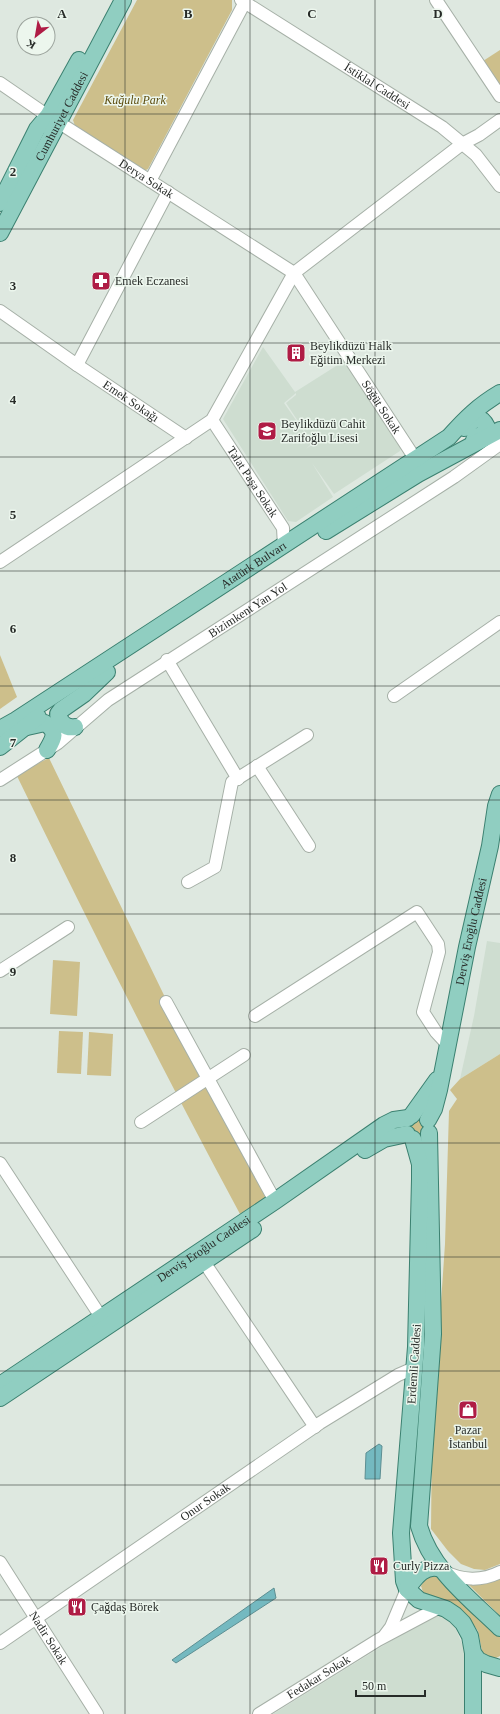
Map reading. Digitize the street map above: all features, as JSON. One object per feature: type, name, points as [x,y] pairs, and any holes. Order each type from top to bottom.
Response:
[{"type":"main road","name":"Cumhuriyet Caddesi","points":[[0,233],[111,0]]},
{"type":"main road","name":"Cumhuriyet Caddesi","points":[[0,202],[37,129],[53,119],[123,0]]},
{"type":"main road","name":"Atatürk Bulvarı","points":[[0,729],[416,460],[449,437],[468,415],[486,401],[500,393]]},
{"type":"main road","points":[[449,437],[476,418],[484,422],[487,427],[485,432],[461,451]]},
{"type":"main road","name":"Atatürk Bulvarı","points":[[0,747],[23,728],[296,549],[418,474],[500,430]]},
{"type":"main road","points":[[75,727],[71,728],[63,724],[58,714],[60,710],[84,694],[107,672]]},
{"type":"main road","points":[[23,728],[45,722],[50,726],[53,731],[54,738],[47,750]]},
{"type":"main road","name":"Derviş Eroğlu Caddesi","points":[[442,1069],[467,947],[490,846],[496,806],[500,794]]},
{"type":"main road","points":[[442,1069],[434,1109],[423,1139],[410,1136],[405,1126],[410,1116],[430,1092],[442,1069]]},
{"type":"main road","points":[[410,1116],[420,1114],[429,1126]]},
{"type":"main road","name":"Derviş Eroğlu Caddesi","points":[[277,1205],[384,1125],[394,1120],[410,1116]]},
{"type":"main road","name":"Erdemli Caddesi","points":[[429,1126],[433,1334],[419,1526],[429,1553],[441,1569],[500,1628]]},
{"type":"main road","name":"Derviş Eroğlu Caddesi","points":[[0,1398],[104,1322],[277,1205],[384,1139],[410,1136]]},
{"type":"main road","name":"Erdemli Caddesi","points":[[407,1589],[404,1581],[402,1533],[414,1368],[420,1178],[420,1164],[410,1136]]},
{"type":"main road","name":"Derviş Eroğlu Caddesi","points":[[0,1385],[104,1322]]},
{"type":"main road","points":[[441,1569],[431,1568],[424,1570],[407,1589],[420,1600],[440,1607],[455,1615],[463,1623],[470,1636],[473,1653],[472,1714]]},
{"type":"main road","points":[[473,1653],[478,1660],[498,1666]]},
{"type":"street","points":[[436,0],[500,96]]},
{"type":"street","points":[[150,181],[243,1]]},
{"type":"street","name":"İstiklal Caddesi","points":[[243,1],[442,127],[476,155],[500,186]]},
{"type":"street","name":"Derya Sokak","points":[[0,83],[53,119],[294,273]]},
{"type":"street","points":[[0,562],[212,420],[294,273],[462,144],[479,135],[500,120]]},
{"type":"street","points":[[77,364],[168,192]]},
{"type":"street","name":"Söğüt Sokak","points":[[294,273],[416,460]]},
{"type":"street","name":"Emek Sokağı","points":[[0,311],[186,438]]},
{"type":"street","name":"Talat Paşa Sokak","points":[[212,420],[283,528],[284,546]]},
{"type":"street","name":"Bizimkent Yan Yol","points":[[0,780],[58,743],[108,700],[167,660],[448,481],[500,444]]},
{"type":"street","points":[[394,696],[500,622]]},
{"type":"street","points":[[167,660],[238,779]]},
{"type":"street","points":[[188,882],[215,868],[232,782],[307,735]]},
{"type":"street","points":[[258,766],[309,846]]},
{"type":"street","points":[[255,1016],[417,912],[438,944],[439,952],[423,1012],[436,1032],[448,1045]]},
{"type":"street","points":[[0,971],[68,927]]},
{"type":"street","points":[[166,1002],[277,1205]]},
{"type":"street","points":[[141,1122],[244,1055]]},
{"type":"street","points":[[0,1163],[104,1322]]},
{"type":"street","points":[[201,1257],[315,1427]]},
{"type":"street","name":"Onur Sokak","points":[[0,1643],[315,1427],[398,1375],[414,1368]]},
{"type":"street","name":"Nadir Sokak","points":[[0,1562],[97,1714]]},
{"type":"street","points":[[441,1569],[451,1575],[474,1579],[487,1578],[500,1572]]},
{"type":"street","points":[[378,1640],[388,1633],[391,1628],[407,1589]]},
{"type":"street","points":[[378,1640],[440,1607]]},
{"type":"street","name":"Fedakar Sokak","points":[[259,1714],[378,1640]]},
{"type":"shaded area","points":[[263,347],[295,392],[344,361],[402,445],[400,451],[334,494],[312,463],[333,497],[296,522],[288,521],[223,419]],"holes":[[[296,393],[296,395],[286,403],[313,444],[306,449],[312,443],[284,403]]]},
{"type":"shaded area","points":[[487,941],[500,943],[500,1054],[460,1079],[474,1016]]},
{"type":"shaded area","points":[[442,1615],[455,1627],[466,1653],[467,1714],[273,1714],[431,1616]]},
{"type":"green space","name":"Kuğulu Park","points":[[137,0],[232,0],[232,10],[148,169],[144,171],[75,126],[73,120]]},
{"type":"green space","points":[[500,50],[500,85],[483,61]]},
{"type":"green space","points":[[0,655],[17,697],[0,709]]},
{"type":"green space","points":[[49,758],[178,1024],[269,1195],[240,1214],[182,1105],[70,885],[16,774]]},
{"type":"green space","points":[[53,960],[80,962],[77,1016],[50,1014]]},
{"type":"green space","points":[[59,1031],[83,1032],[81,1074],[57,1073]]},
{"type":"green space","points":[[89,1032],[113,1034],[111,1076],[87,1075]]},
{"type":"green space","points":[[500,1054],[500,1564],[485,1570],[474,1569],[461,1564],[448,1551],[431,1529],[432,1435],[445,1244],[449,1111],[457,1099],[450,1090],[460,1079]]},
{"type":"green space","points":[[417,1119],[421,1120],[424,1126],[423,1132],[419,1135],[408,1128],[409,1124]]},
{"type":"green space","points":[[500,1575],[500,1616],[465,1581],[491,1582]]},
{"type":"green space","points":[[437,1576],[500,1637],[500,1656],[494,1659],[484,1655],[478,1631],[468,1617],[424,1595],[421,1586],[426,1578]]},
{"type":"water","points":[[379,1444],[382,1446],[380,1479],[365,1479],[366,1453]]},
{"type":"water","points":[[274,1588],[276,1598],[176,1663],[172,1660]]},
{"type":"place","name":"Emek Eczanesi","points":[[101,281]]},
{"type":"place","name":"Beylikdüzü Halk Eğitim Merkezi","points":[[296,353]]},
{"type":"place","name":"Beylikdüzü Cahit Zarifoğlu Lisesi","points":[[267,431]]},
{"type":"place","name":"Pazar İstanbul","points":[[468,1410]]},
{"type":"place","name":"Curly Pizza","points":[[379,1566]]},
{"type":"place","name":"Çağdaş Börek","points":[[77,1607]]}]
